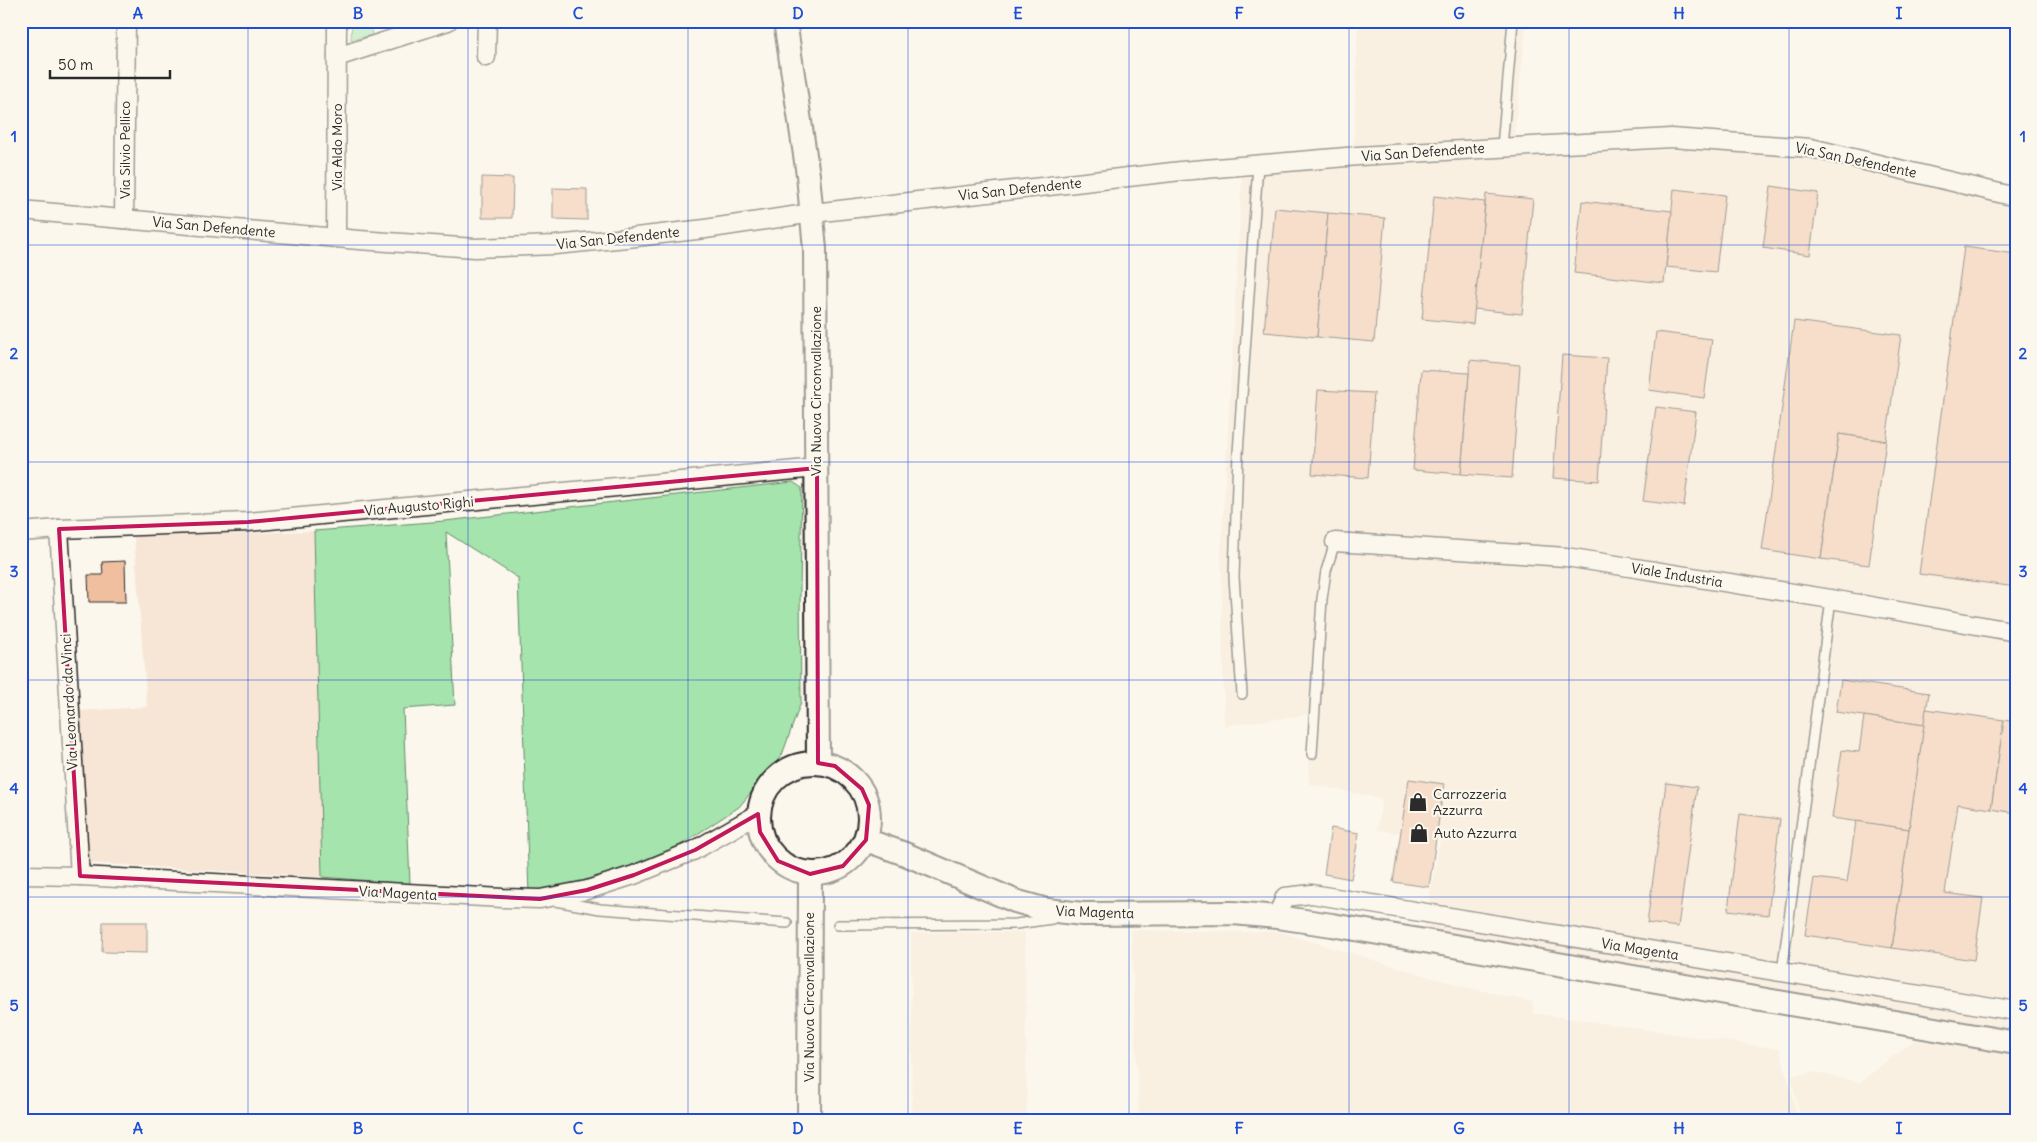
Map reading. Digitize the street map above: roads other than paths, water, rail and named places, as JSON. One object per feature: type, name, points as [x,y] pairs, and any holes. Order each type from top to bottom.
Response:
[{"type":"street","name":"Via Silvio Pellico","points":[[124,219],[126,21]]},
{"type":"street","name":"Via Aldo Moro","points":[[336,238],[337,21]]},
{"type":"street","points":[[337,57],[448,21]]},
{"type":"street","points":[[486,56],[487,21]]},
{"type":"street","name":"Via Nuova Circonvallazione","points":[[785,21],[813,213],[815,249],[818,763]]},
{"type":"street","name":"Via San Defendente","points":[[21,210],[336,238],[475,248],[555,245],[705,229],[813,213],[1181,171],[1502,147],[1671,138],[1811,148],[2016,197]]},
{"type":"street","name":"Via Augusto Righi","points":[[21,532],[248,522],[817,468]]},
{"type":"street","name":"Via Leonardo da Vinci","points":[[59,529],[80,876]]},
{"type":"street","name":"Viale Industria","points":[[1335,542],[1566,557],[1831,599],[2016,632]]},
{"type":"street","points":[[818,763],[835,766],[850,776],[862,789],[869,805],[870,823],[866,840],[856,855],[843,866],[827,872],[810,874],[793,870],[778,861],[767,848],[760,832],[758,814],[762,797],[771,782],[784,771],[800,764],[818,763]]},
{"type":"street","name":"Via Magenta","points":[[21,875],[80,876],[540,899],[587,890],[634,876],[695,850],[758,814]]},
{"type":"street","name":"Via Magenta","points":[[866,840],[905,854],[1015,901],[1047,910],[1083,914],[1209,913],[1277,917],[1332,924],[2016,1043]]},
{"type":"street","name":"Via Nuova Circonvallazione","points":[[809,1121],[810,874]]},
{"type":"street","name":"Via Magenta","points":[[1277,917],[1285,898],[1312,894],[2016,1011]]},
{"type":"lane","points":[[1502,147],[1513,21]]},
{"type":"lane","points":[[1242,694],[1234,568],[1238,453],[1258,165]]},
{"type":"lane","points":[[1312,754],[1322,599],[1326,571],[1335,542]]},
{"type":"lane","points":[[1782,972],[1831,599]]},
{"type":"lane","points":[[540,899],[600,909],[787,923]]},
{"type":"lane","points":[[838,924],[1016,924],[1083,914]]},
{"type":"place","name":"Carrozzeria Azzurra","points":[[1418,802]]},
{"type":"place","name":"Auto Azzurra","points":[[1419,833]]}]
